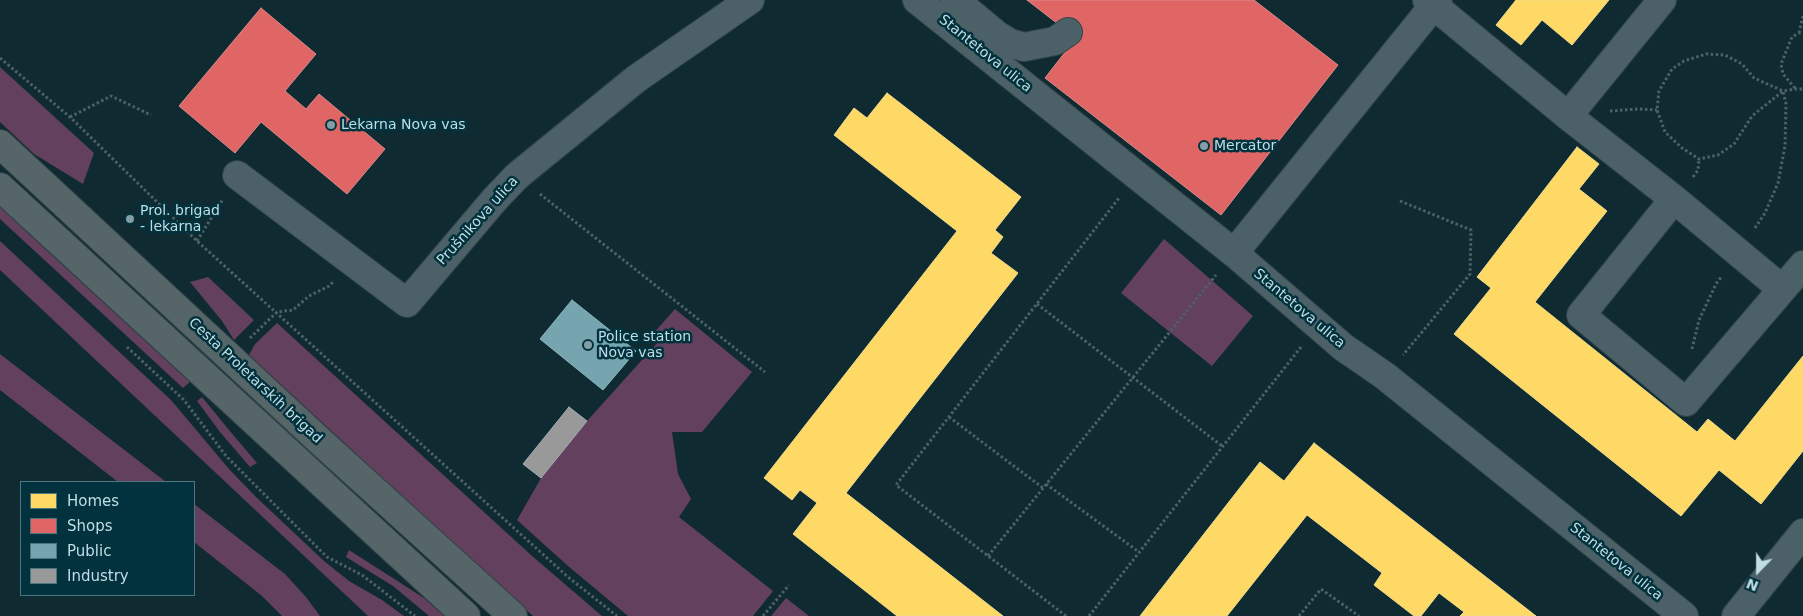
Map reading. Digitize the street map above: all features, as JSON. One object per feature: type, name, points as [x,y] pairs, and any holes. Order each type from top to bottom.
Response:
[{"type":"main road","name":"Cesta Proletarskih brigad","points":[[0,144],[370,487],[513,616]]},
{"type":"main road","points":[[0,187],[466,616]]},
{"type":"street","name":"Prušnikova ulica","points":[[237,175],[407,303],[495,199],[517,176],[636,79],[750,0]]},
{"type":"street","name":"Stantetova ulica","points":[[917,0],[1234,253],[1317,327],[1386,376],[1684,616]]},
{"type":"street","points":[[955,0],[997,35],[1010,43],[1024,47],[1055,41],[1068,32]]},
{"type":"street","points":[[1568,116],[1662,0]]},
{"type":"street","points":[[1234,253],[1433,2],[1568,116],[1674,199],[1782,289]]},
{"type":"street","points":[[1674,199],[1581,315],[1686,402],[1803,264]]},
{"type":"street","points":[[1736,616],[1803,533]]},
{"type":"path","points":[[1795,88],[1782,74],[1781,64],[1792,38],[1801,33],[1803,16]]},
{"type":"path","points":[[1783,91],[1754,78],[1742,64],[1725,55],[1706,54],[1684,61],[1672,69],[1659,91],[1657,110],[1665,132],[1682,148],[1700,159],[1718,155],[1734,144],[1752,116],[1783,91],[1795,88],[1803,90]]},
{"type":"path","points":[[0,58],[70,116],[197,241],[561,570],[616,616]]},
{"type":"path","points":[[1690,357],[1699,320],[1716,284],[1765,213],[1778,184],[1785,146],[1786,104],[1783,91]]},
{"type":"path","points":[[70,116],[111,96],[151,114]]},
{"type":"path","points":[[197,241],[237,175]]},
{"type":"path","points":[[517,176],[765,372]]},
{"type":"path","points":[[1066,616],[896,485],[1137,176]]},
{"type":"path","points":[[1386,376],[1470,274],[1471,230],[1400,201]]},
{"type":"path","points":[[988,556],[1234,253]]},
{"type":"path","points":[[247,341],[277,312],[293,310],[309,296],[329,286],[352,262]]},
{"type":"path","points":[[1037,304],[1222,446]]},
{"type":"path","points":[[1089,616],[1317,327]]},
{"type":"path","points":[[121,341],[184,400],[226,456],[327,557],[362,575],[415,616]]},
{"type":"path","points":[[949,417],[1043,488]]},
{"type":"path","points":[[1046,484],[1139,552]]},
{"type":"path","points":[[763,616],[789,585]]},
{"type":"path","points":[[1299,616],[1321,589],[1359,616]]},
{"type":"shaded area","points":[[0,67],[94,153],[83,184],[34,154],[0,122]]},
{"type":"shaded area","points":[[0,206],[190,382],[183,388],[0,219]]},
{"type":"shaded area","points":[[1164,239],[1253,316],[1212,366],[1121,293]]},
{"type":"shaded area","points":[[0,241],[171,400],[229,469],[324,561],[349,581],[382,600],[404,616],[368,616],[0,270]]},
{"type":"shaded area","points":[[208,277],[254,320],[234,340],[222,321],[190,282]]},
{"type":"shaded area","points":[[675,309],[752,372],[702,432],[672,432],[678,474],[691,499],[679,517],[773,591],[753,616],[628,616],[517,520],[541,478],[587,421],[659,341],[652,335]]},
{"type":"shaded area","points":[[277,323],[531,555],[602,616],[533,616],[484,572],[249,355],[255,344]]},
{"type":"shaded area","points":[[0,354],[165,481],[117,481],[0,390]]},
{"type":"shaded area","points":[[202,397],[257,463],[250,467],[220,432],[197,401]]},
{"type":"shaded area","points":[[195,505],[285,574],[320,616],[282,616],[262,596],[195,543]]},
{"type":"shaded area","points":[[349,550],[424,598],[444,616],[429,616],[393,586],[346,557]]},
{"type":"shaded area","points":[[786,598],[809,616],[771,616]]},
{"type":"building: Homes","points":[[1516,0],[1609,0],[1572,45],[1542,20],[1521,45],[1496,25]]},
{"type":"building: Homes","points":[[887,93],[1021,197],[995,230],[1003,237],[991,253],[1018,273],[846,493],[1003,616],[897,616],[793,534],[817,503],[800,490],[792,500],[764,478],[957,231],[834,135],[854,108],[867,118]]},
{"type":"building: Homes","points":[[1577,147],[1599,164],[1579,189],[1607,211],[1535,302],[1697,432],[1708,419],[1735,441],[1803,356],[1803,451],[1761,504],[1719,470],[1681,516],[1454,334],[1491,288],[1477,277]]},
{"type":"building: Homes","points":[[1314,443],[1536,616],[1460,616],[1464,612],[1439,593],[1421,616],[1414,616],[1374,585],[1382,573],[1307,515],[1227,616],[1140,616],[1260,462],[1284,481]]},
{"type":"building: Shops","name":"Mercator","points":[[1027,0],[1254,0],[1338,65],[1221,215],[1045,78],[1076,38]]},
{"type":"building: Shops","points":[[261,8],[316,54],[285,91],[306,109],[319,94],[385,149],[347,194],[261,122],[235,153],[179,106]]},
{"type":"building: Public","name":"Police station Nova vas","points":[[572,300],[636,351],[603,390],[540,339]]},
{"type":"building: Industry","points":[[569,407],[587,421],[541,478],[523,464]]},
{"type":"place","name":"Lekarna Nova vas","points":[[331,125]]},
{"type":"place","name":"Mercator","points":[[1204,146]]},
{"type":"place","name":"Prol. brigad - lekarna","points":[[130,219]]},
{"type":"place","name":"Police station Nova vas","points":[[588,345]]}]
